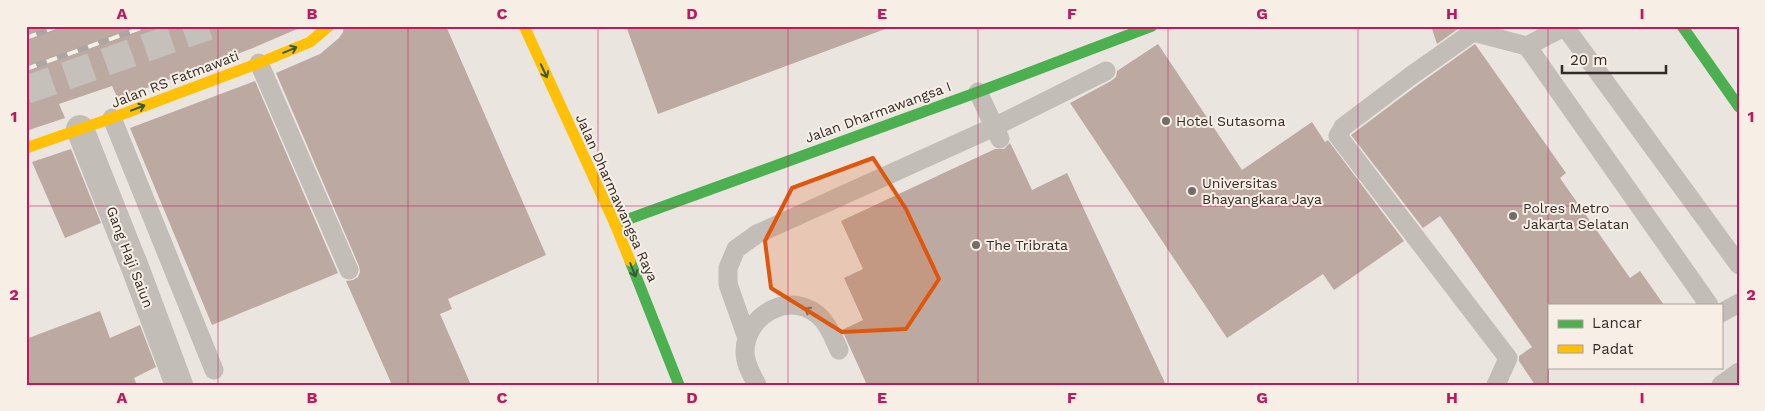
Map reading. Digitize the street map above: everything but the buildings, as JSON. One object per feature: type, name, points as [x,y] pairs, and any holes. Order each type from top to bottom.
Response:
[{"type":"street","name":"Jalan RS Fatmawati","points":[[26,148],[259,63],[310,42],[329,26]]},
{"type":"street","name":"Jalan Dharmawangsa Raya","points":[[524,26],[615,224],[678,385]]},
{"type":"street","name":"Jalan Dharmawangsa I","points":[[615,224],[978,92],[1152,26]]},
{"type":"street","points":[[1682,26],[1739,107]]},
{"type":"street","name":"Gang Haji Saiun","points":[[80,129],[179,385]]},
{"type":"lane","points":[[1527,46],[1565,27],[1739,265]]},
{"type":"lane","points":[[1496,385],[1508,358],[1338,136],[1343,127],[1473,32],[1527,46],[1708,304]]},
{"type":"lane","points":[[259,63],[348,270]]},
{"type":"lane","points":[[757,385],[749,369],[745,354],[746,338],[728,284],[728,268],[736,249],[757,234],[997,133],[1106,71]]},
{"type":"lane","points":[[978,92],[997,133]]},
{"type":"lane","points":[[112,118],[214,370]]},
{"type":"lane","points":[[746,338],[753,324],[764,313],[778,307],[794,305],[808,309],[822,318],[839,350]]},
{"type":"lane","points":[[1721,385],[1739,372]]},
{"type":"highlighted area","points":[[873,158],[906,209],[939,279],[906,329],[842,332],[771,288],[765,241],[792,188]]},
{"type":"tunnel","points":[[26,90],[208,26]]},
{"type":"railway","points":[[26,38],[59,26]]},
{"type":"railway","points":[[26,69],[147,26]]},
{"type":"traffic: fast","points":[[615,224],[978,92],[1152,26]]},
{"type":"traffic: fast","points":[[1682,26],[1739,107]]},
{"type":"traffic: fast","points":[[630,261],[679,385]]},
{"type":"traffic: slow","points":[[26,148],[259,63],[310,42],[329,26]]},
{"type":"traffic: slow","points":[[524,26],[615,224],[630,261]]},
{"type":"place","name":"Hotel Sutasoma","points":[[1166,121]]},
{"type":"place","name":"Universitas Bhayangkara Jaya","points":[[1192,191]]},
{"type":"place","name":"Polres Metro Jakarta Selatan","points":[[1513,216]]},
{"type":"place","name":"The Tribrata","points":[[976,245]]}]
